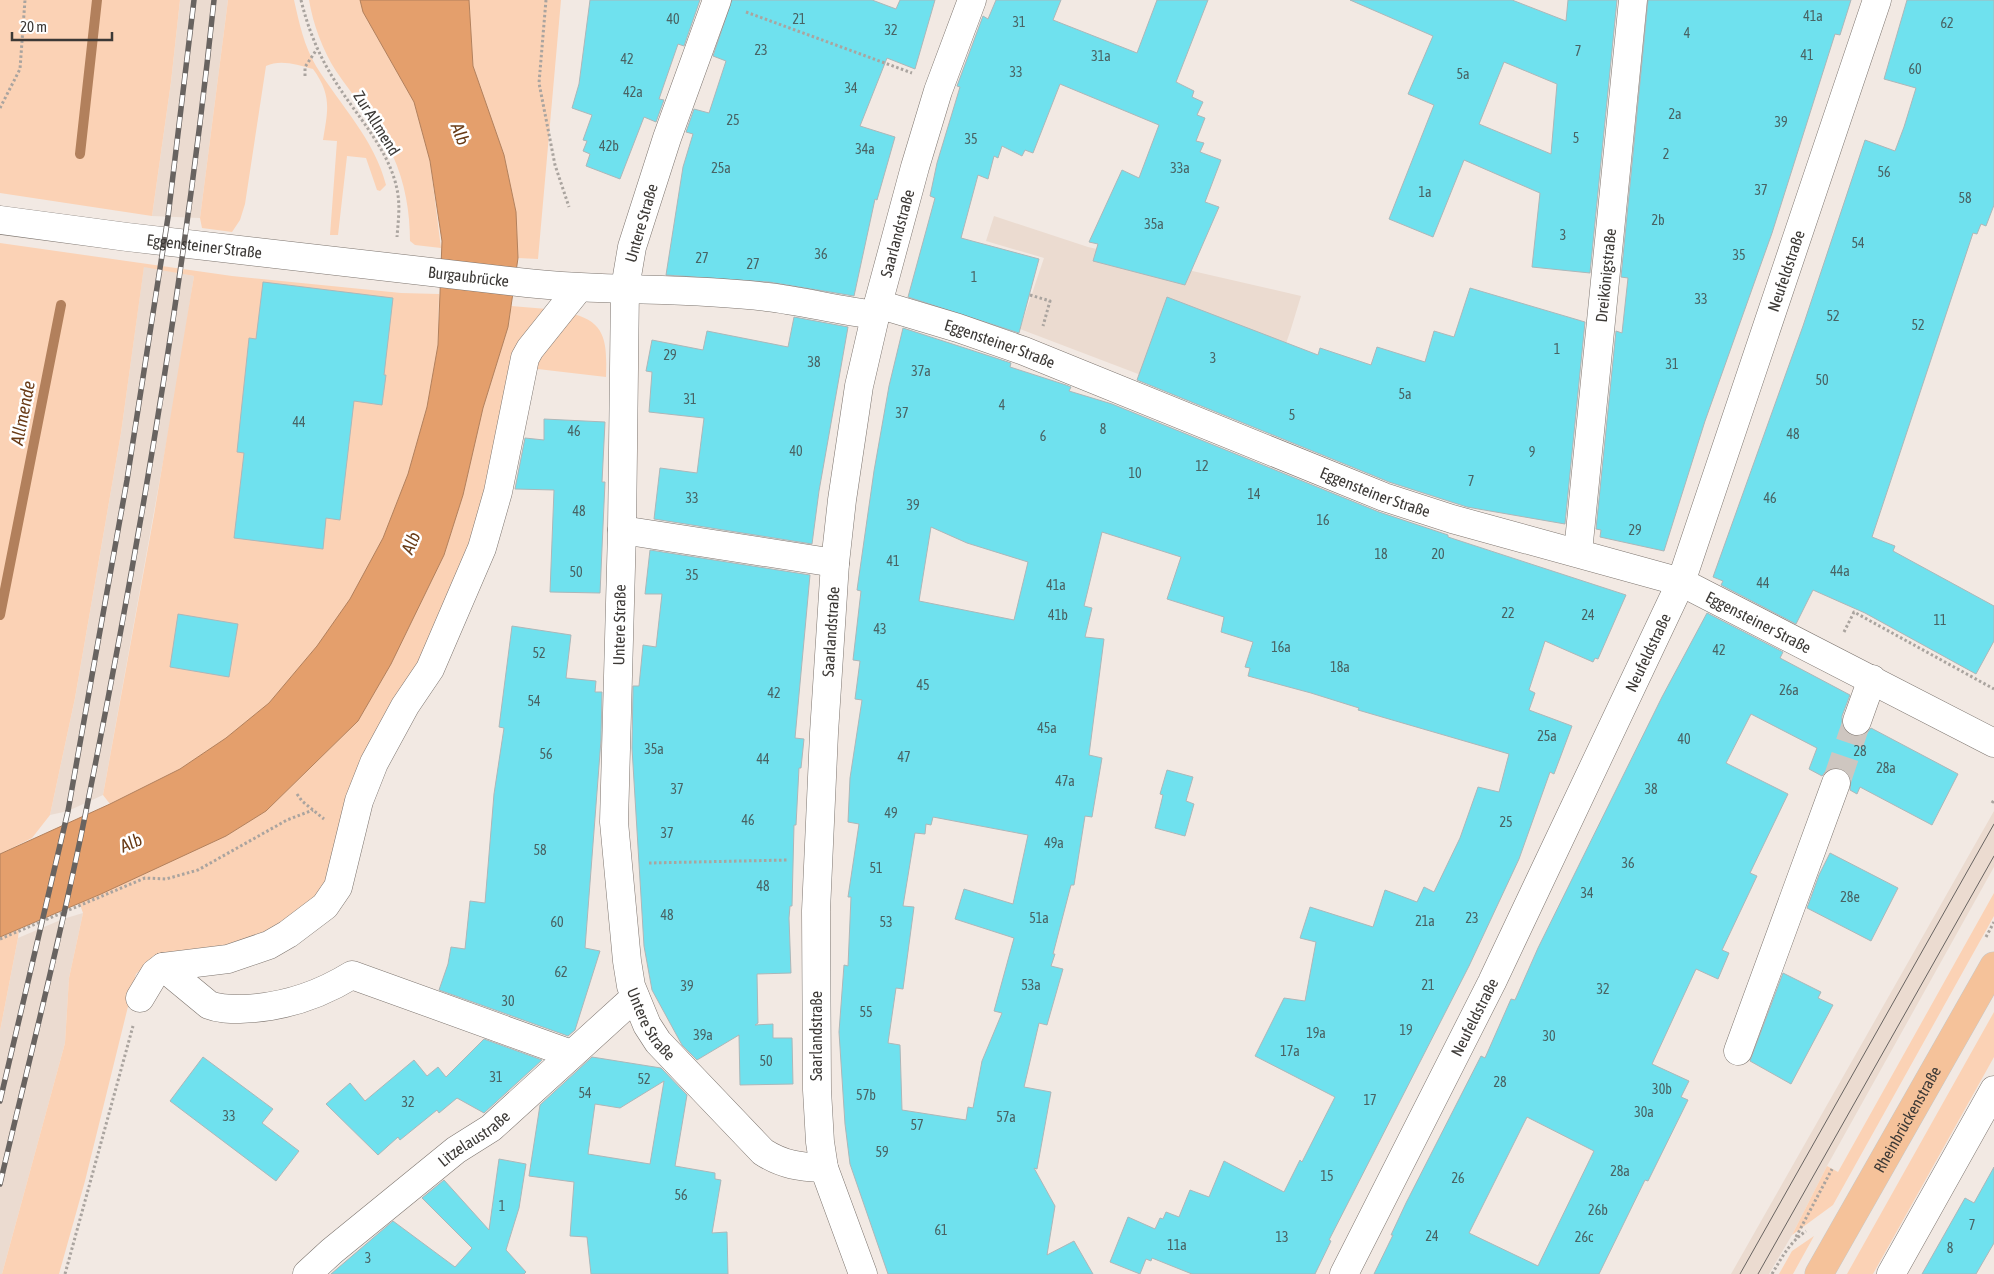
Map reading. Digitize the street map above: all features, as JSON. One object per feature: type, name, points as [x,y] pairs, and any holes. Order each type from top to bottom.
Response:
[{"type":"main road","name":"Rheinbrückenstraße","points":[[1819,1274],[1994,966]]},
{"type":"street","name":"Untere Straße","points":[[717,0],[667,138],[632,246],[625,288],[622,530],[614,822],[617,863],[627,961],[635,997],[647,1025],[658,1042],[763,1152],[775,1160],[796,1167],[824,1168]]},
{"type":"street","name":"Saarlandstraße","points":[[864,1274],[824,1168],[816,1090],[816,911],[824,733],[835,564],[854,414],[877,309],[915,167],[940,83],[972,0]]},
{"type":"street","name":"Dreikönigstraße","points":[[1578,552],[1633,0]]},
{"type":"street","name":"Neufeldstraße","points":[[1344,1274],[1492,982],[1681,582],[1877,0]]},
{"type":"street","name":"Eggensteiner Straße","points":[[0,220],[127,237],[402,269]]},
{"type":"street","name":"Burgaubrücke","points":[[402,269],[527,283]]},
{"type":"street","name":"Eggensteiner Straße","points":[[527,283],[578,288],[625,288],[768,297],[854,312],[877,309],[1024,351],[1384,497],[1452,519],[1578,552],[1681,582],[1994,743]]},
{"type":"street","points":[[140,998],[155,972],[163,967],[228,959],[269,945],[288,934],[325,906],[338,887],[359,801],[374,762],[405,706],[430,669],[482,548],[498,492],[524,358],[578,288]]},
{"type":"street","points":[[622,530],[835,564]]},
{"type":"street","points":[[1857,721],[1872,679]]},
{"type":"street","points":[[1738,1051],[1836,783]]},
{"type":"street","points":[[163,967],[209,1006],[230,1009],[272,1006],[302,998],[333,987],[352,975],[571,1054]]},
{"type":"street","name":"Litzelaustraße","points":[[307,1274],[332,1251],[456,1150],[491,1128],[635,997]]},
{"type":"street","points":[[1891,1274],[1994,1090]]},
{"type":"path","points":[[0,108],[20,69],[25,0]]},
{"type":"path","name":"Zur Allmend","points":[[301,0],[317,49],[334,81],[385,156],[393,175],[398,194],[402,269]]},
{"type":"path","points":[[546,0],[540,83],[555,165],[569,207]]},
{"type":"path","points":[[717,0],[940,83]]},
{"type":"path","points":[[305,76],[305,67],[317,49]]},
{"type":"path","points":[[1030,295],[1050,301],[1041,333]]},
{"type":"path","points":[[1830,658],[1854,612],[1994,689]]},
{"type":"path","points":[[297,794],[302,801],[329,824]]},
{"type":"path","points":[[0,940],[145,878],[166,879],[198,870],[287,820],[313,810]]},
{"type":"path","points":[[617,863],[819,859]]},
{"type":"path","points":[[65,1274],[125,1054]]},
{"type":"path","points":[[1796,1238],[1832,1169]]},
{"type":"shaded area","points":[[0,0],[180,0],[171,82],[152,216],[0,193]]},
{"type":"shaded area","points":[[180,0],[228,0],[200,218],[152,216],[171,82]]},
{"type":"shaded area","points":[[228,0],[294,0],[302,34],[316,66],[356,123],[374,153],[386,185],[380,191],[377,190],[366,158],[347,156],[338,235],[330,235],[337,141],[323,140],[327,111],[326,95],[313,69],[283,63],[266,66],[245,204],[240,220],[232,232],[202,228],[200,218]]},
{"type":"shaded area","points":[[309,0],[360,0],[363,12],[414,102],[430,161],[441,248],[415,245],[410,241],[406,198],[393,156],[374,123],[331,63],[319,37]]},
{"type":"shaded area","points":[[469,0],[561,0],[538,259],[518,258],[516,212],[504,155],[473,66]]},
{"type":"shaded area","points":[[994,216],[1088,247],[1301,296],[1259,420],[1020,329],[1044,258],[986,241]]},
{"type":"shaded area","points":[[0,243],[232,276],[401,293],[439,294],[438,345],[427,407],[408,474],[383,538],[350,599],[317,646],[269,703],[226,738],[180,769],[110,804],[103,795],[154,515],[194,276],[144,267],[121,433],[75,698],[50,815],[32,838],[0,854]]},
{"type":"shaded area","points":[[144,266],[194,276],[177,384],[103,795],[68,811],[50,815],[75,698],[121,433]]},
{"type":"shaded area","points":[[511,306],[547,309],[485,509],[320,894],[275,936],[146,964],[136,974],[85,1181],[59,1274],[2,1274],[65,1043],[69,978],[83,913],[79,902],[226,836],[266,811],[358,721],[391,664],[444,555],[463,495],[483,408],[508,327]]},
{"type":"shaded area","points":[[568,313],[591,321],[602,335],[606,354],[606,377],[529,368]]},
{"type":"shaded area","points":[[1994,811],[1994,867],[1827,1166],[1792,1235],[1769,1274],[1731,1274]]},
{"type":"shaded area","points":[[1994,893],[1994,916],[1833,1205],[1792,1235],[1827,1166],[1838,1172]]},
{"type":"shaded area","points":[[83,913],[69,978],[65,1043],[2,1274],[0,1274],[0,1031],[18,938],[63,919]]},
{"type":"shaded area","points":[[19,929],[18,938],[0,1031],[0,937]]},
{"type":"shaded area","points":[[1994,1012],[1994,1057],[1873,1274],[1847,1274]]},
{"type":"shaded area","points":[[1814,1236],[1793,1274],[1779,1274],[1792,1251]]},
{"type":"water","name":"Alb","points":[[360,0],[469,0],[473,66],[504,155],[516,212],[518,258],[508,327],[483,408],[463,495],[444,555],[391,664],[358,721],[266,811],[226,836],[101,894],[0,937],[0,854],[110,804],[180,769],[226,738],[269,703],[317,646],[350,599],[383,538],[408,474],[427,407],[438,345],[442,241],[430,161],[414,102],[363,12]]},
{"type":"building","points":[[590,0],[700,0],[684,46],[678,44],[659,99],[664,100],[656,122],[644,117],[620,179],[586,166],[590,154],[583,151],[587,141],[583,140],[592,115],[572,108],[579,84]]},
{"type":"building","points":[[732,0],[872,0],[896,9],[900,0],[935,0],[915,69],[887,58],[860,126],[895,137],[877,200],[875,199],[854,296],[769,282],[666,275],[683,167],[693,134],[686,132],[694,109],[709,113],[726,61],[713,56]]},
{"type":"building","points":[[996,0],[1061,0],[1053,20],[1137,53],[1157,0],[1208,0],[1176,82],[1194,91],[1192,97],[1203,102],[1197,115],[1205,118],[1196,141],[1204,143],[1200,152],[1221,160],[1205,202],[1219,207],[1185,285],[1093,261],[1098,244],[1089,242],[1122,170],[1139,178],[1159,125],[1060,84],[1033,153],[1025,150],[1022,156],[1002,146],[998,158],[994,156],[988,179],[978,175],[961,238],[1039,259],[1019,333],[908,297],[935,198],[930,196],[937,163],[960,87],[957,86],[983,16],[988,19]]},
{"type":"building","points":[[1350,0],[1512,0],[1566,21],[1568,0],[1617,0],[1590,273],[1532,267],[1540,193],[1464,160],[1433,237],[1389,219],[1434,105],[1408,94],[1433,36]],"holes":[[[1504,62],[1557,84],[1551,154],[1479,124]]]},
{"type":"building","points":[[1648,0],[1851,0],[1840,35],[1835,34],[1772,233],[1705,421],[1664,551],[1600,537],[1601,530],[1596,529],[1616,331],[1622,333],[1628,278],[1621,277]]},
{"type":"building","points":[[1907,0],[1994,0],[1994,205],[1986,226],[1981,224],[1977,234],[1973,233],[1872,537],[1895,546],[1893,551],[1994,606],[1994,641],[1976,674],[1865,613],[1813,590],[1796,624],[1721,585],[1723,581],[1713,577],[1803,326],[1865,140],[1895,151],[1904,127],[1916,88],[1884,79]]},
{"type":"building","points":[[263,282],[393,298],[382,405],[354,401],[340,520],[326,518],[323,549],[234,538],[244,453],[237,452],[249,338],[256,339]]},
{"type":"building","points":[[1470,288],[1585,322],[1565,524],[1467,507],[1389,482],[1137,380],[1167,297],[1318,355],[1320,348],[1371,365],[1377,347],[1425,362],[1434,331],[1454,337]]},
{"type":"building","points":[[794,317],[848,327],[819,491],[812,544],[654,519],[660,468],[697,473],[704,418],[649,412],[652,372],[646,371],[652,340],[703,350],[707,331],[788,347]]},
{"type":"building","points":[[903,328],[1011,363],[1010,367],[1071,387],[1069,391],[1112,404],[1379,512],[1448,535],[1448,537],[1626,595],[1598,659],[1595,658],[1593,662],[1545,641],[1529,690],[1535,693],[1529,710],[1572,726],[1554,774],[1550,772],[1519,859],[1469,966],[1329,1240],[1331,1241],[1315,1274],[1192,1274],[1152,1258],[1151,1261],[1146,1259],[1140,1274],[1110,1262],[1128,1217],[1155,1229],[1160,1218],[1163,1219],[1166,1212],[1179,1217],[1190,1190],[1209,1197],[1224,1161],[1284,1192],[1300,1160],[1302,1162],[1335,1097],[1255,1056],[1284,998],[1305,1001],[1316,942],[1300,938],[1310,907],[1373,927],[1385,890],[1417,902],[1424,887],[1434,892],[1460,838],[1478,787],[1499,792],[1509,754],[1358,710],[1359,708],[1311,693],[1248,676],[1250,668],[1245,667],[1253,642],[1221,632],[1224,617],[1167,599],[1181,557],[1102,532],[1084,606],[1092,608],[1085,637],[1104,639],[1089,755],[1102,758],[1092,817],[1085,816],[1074,885],[1071,885],[1053,954],[1055,954],[1051,966],[1063,969],[1047,1025],[1039,1023],[1024,1087],[1051,1092],[1037,1169],[1034,1168],[1055,1206],[1047,1255],[1074,1241],[1093,1274],[888,1274],[850,1164],[845,1124],[839,1032],[844,965],[848,966],[851,897],[848,897],[859,824],[848,822],[850,778],[862,700],[855,699],[860,661],[853,660],[861,591],[857,590],[874,471],[889,386]],"holes":[[[931,527],[967,543],[1028,562],[1014,620],[919,601]],[[933,817],[1028,835],[1013,904],[964,889],[955,919],[1014,938],[994,1011],[1002,1013],[982,1061],[973,1108],[968,1107],[966,1120],[902,1110],[900,1045],[888,1043],[896,988],[903,989],[914,907],[903,906],[915,833],[925,834],[926,824],[931,825]]]},
{"type":"building","points":[[544,419],[605,422],[602,482],[605,482],[600,593],[550,592],[554,490],[515,489],[525,438],[544,440]]},
{"type":"building","points":[[650,550],[810,575],[795,738],[804,739],[801,768],[799,768],[796,825],[794,825],[792,906],[790,906],[789,918],[791,973],[757,974],[758,1023],[755,1025],[773,1024],[773,1038],[792,1038],[793,1084],[740,1085],[739,1035],[697,1060],[682,1045],[652,990],[644,946],[632,748],[633,686],[639,686],[643,645],[656,647],[662,594],[645,594]]},
{"type":"building","points":[[1707,613],[1783,652],[1780,658],[1850,695],[1842,716],[1842,723],[1845,731],[1851,735],[1860,736],[1867,733],[1871,728],[1958,774],[1932,825],[1860,787],[1857,794],[1850,790],[1851,780],[1848,773],[1842,769],[1833,768],[1826,771],[1822,776],[1809,769],[1817,748],[1751,714],[1726,763],[1788,794],[1750,873],[1757,876],[1722,950],[1729,953],[1718,979],[1696,969],[1652,1064],[1689,1081],[1681,1097],[1688,1100],[1648,1181],[1645,1180],[1599,1274],[1374,1274],[1406,1203],[1481,1056],[1485,1058],[1511,999],[1515,1000],[1538,948],[1662,697]],"holes":[[[1527,1117],[1594,1151],[1538,1266],[1469,1233]]]},
{"type":"building","points":[[178,614],[238,624],[229,677],[170,667]]},
{"type":"building","points":[[512,626],[571,635],[566,678],[596,681],[595,692],[602,692],[601,740],[585,948],[600,951],[575,1030],[568,1036],[439,990],[448,964],[451,947],[465,949],[470,901],[485,903],[494,794],[504,728],[499,727]]},
{"type":"building","points":[[1167,770],[1193,777],[1186,801],[1194,804],[1185,836],[1155,828],[1163,795],[1160,794]]},
{"type":"building","points":[[1830,853],[1898,888],[1871,941],[1807,908],[1819,875]]},
{"type":"building","points":[[1783,973],[1821,992],[1818,998],[1833,1005],[1791,1084],[1750,1061]]},
{"type":"building","points":[[484,1039],[542,1060],[484,1113],[457,1098],[439,1113],[437,1110],[400,1140],[398,1137],[378,1155],[326,1104],[350,1083],[365,1101],[414,1060],[427,1076],[438,1067],[446,1077]]},
{"type":"building","points":[[203,1057],[273,1109],[262,1123],[299,1151],[276,1181],[170,1101]]},
{"type":"building","points":[[592,1057],[661,1068],[687,1095],[675,1166],[715,1173],[715,1179],[721,1180],[712,1233],[727,1232],[728,1274],[591,1274],[587,1237],[570,1236],[574,1182],[529,1176],[540,1105]],"holes":[[[664,1081],[650,1164],[588,1154],[595,1104],[620,1108]]]},
{"type":"building","points":[[499,1159],[526,1164],[519,1208],[506,1250],[526,1272],[524,1274],[331,1274],[393,1221],[455,1267],[472,1248],[422,1198],[444,1180],[489,1230]]},
{"type":"building","points":[[1994,1167],[1994,1243],[1976,1274],[1922,1274],[1965,1198],[1974,1203]]},
{"type":"waterway","name":"Allmende","points":[[80,154],[97,0]]},
{"type":"waterway","name":"Allmende","points":[[0,615],[61,305]]},
{"type":"tunnel","points":[[1836,783],[1857,721]]},
{"type":"tram line","points":[[1740,1274],[1994,824]]},
{"type":"tram line","points":[[1758,1274],[1994,856]]},
{"type":"railway","points":[[0,1101],[68,811],[127,480],[168,217],[194,0]]},
{"type":"railway","points":[[0,1184],[68,897],[126,602],[176,302],[203,101],[214,0]]}]
